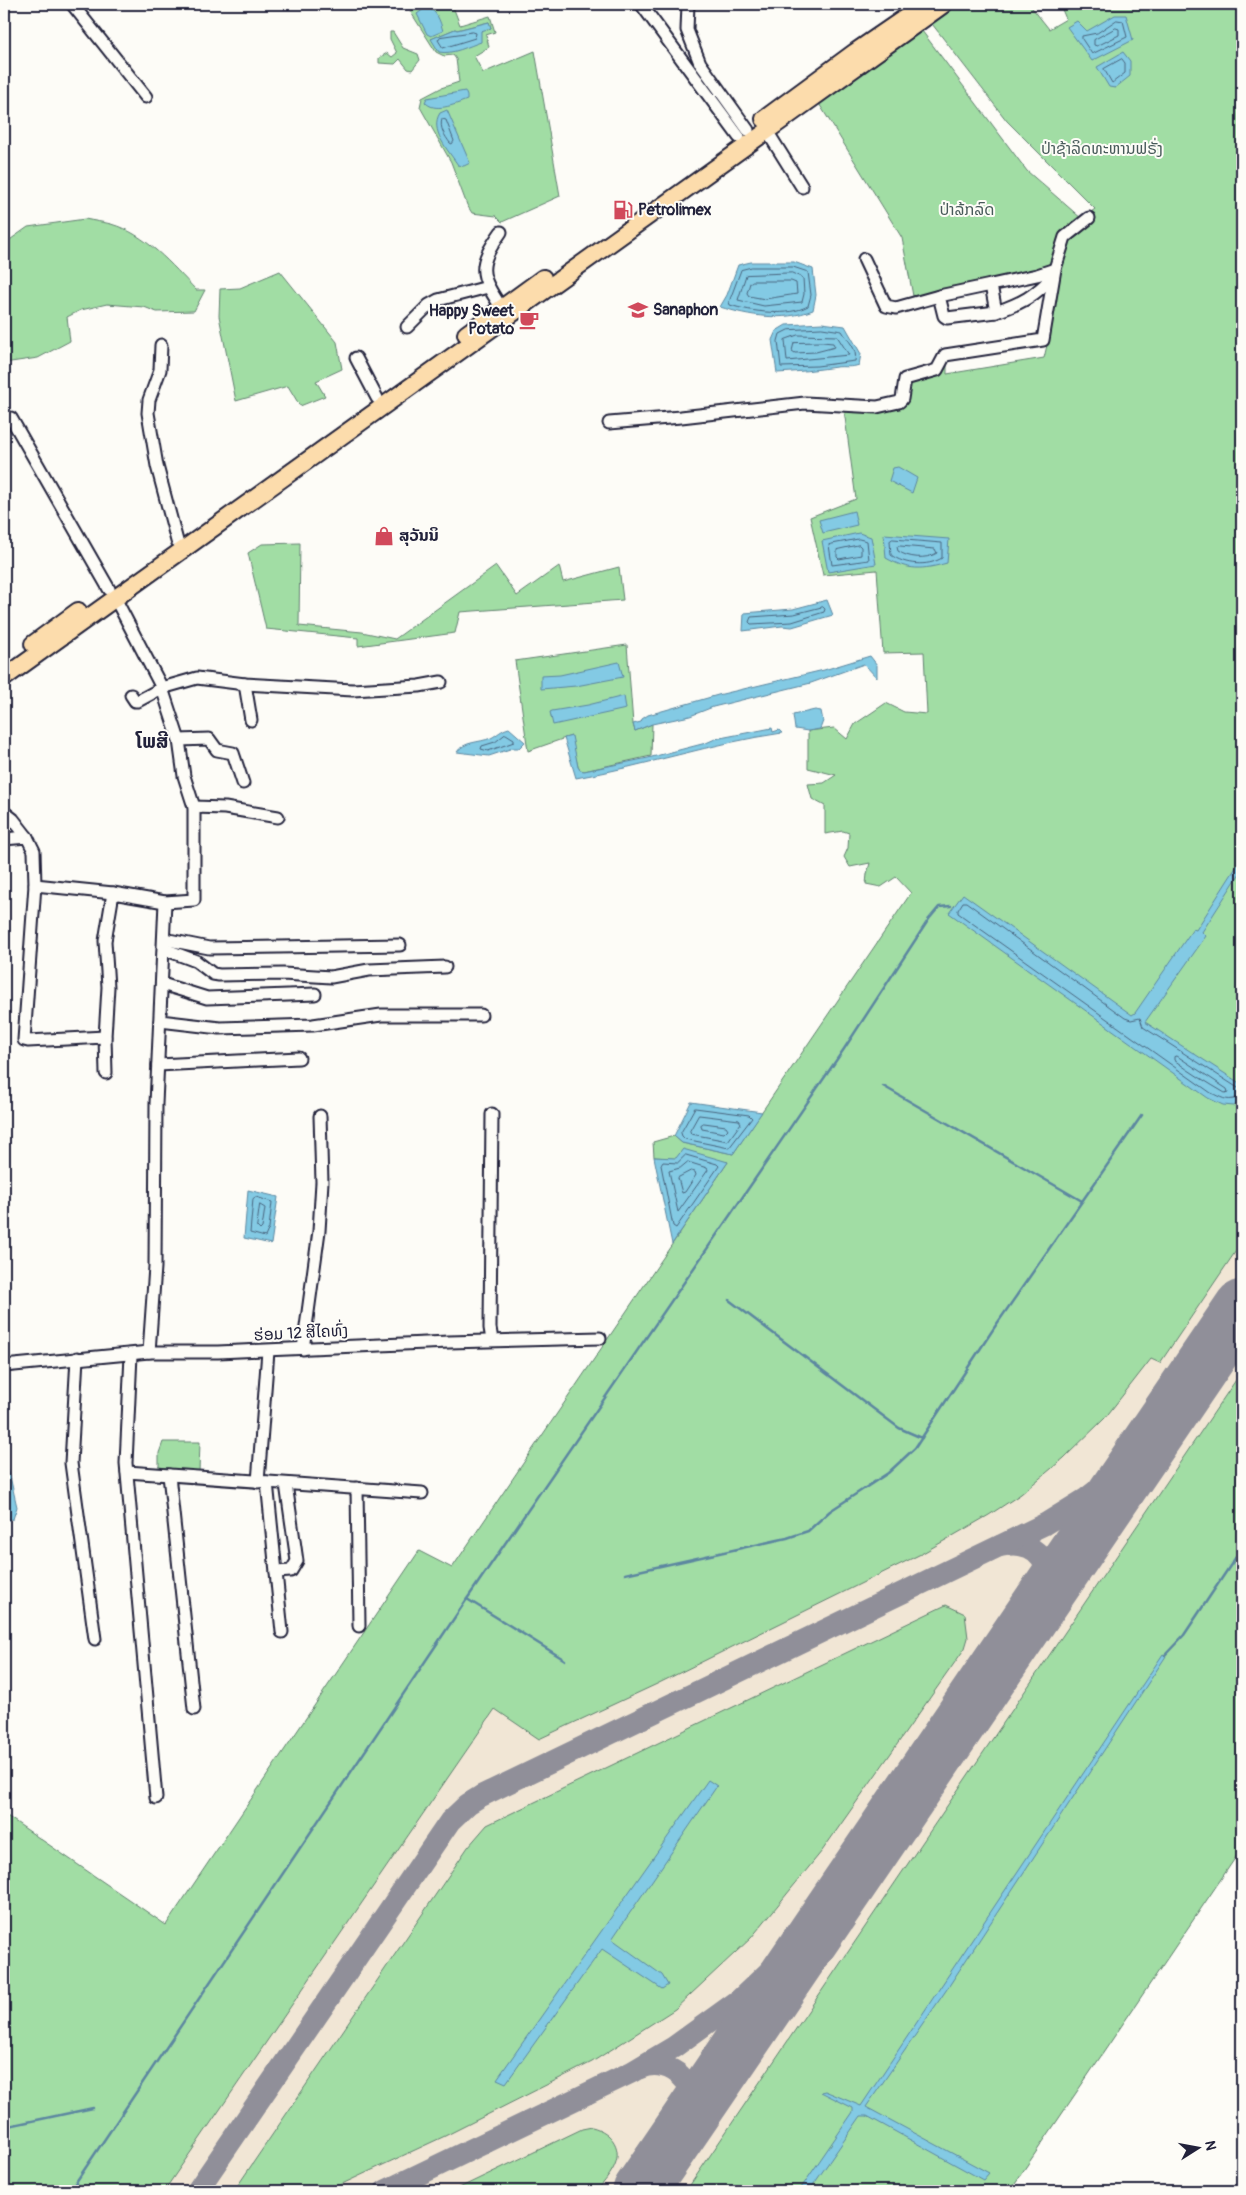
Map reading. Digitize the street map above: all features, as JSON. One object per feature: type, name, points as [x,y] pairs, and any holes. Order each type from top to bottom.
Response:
[{"type":"highway","points":[[112,594],[177,541],[855,52],[925,4]]},
{"type":"highway","points":[[4,665],[61,630],[944,4]]},
{"type":"highway","points":[[4,678],[61,630]]},
{"type":"street","points":[[72,4],[146,97]]},
{"type":"street","points":[[641,4],[743,134]]},
{"type":"street","points":[[688,4],[687,30],[700,63],[743,134]]},
{"type":"street","points":[[767,131],[802,187]]},
{"type":"street","points":[[609,423],[805,403],[877,407],[895,404],[902,399],[905,379],[937,370],[945,355],[1042,340],[1054,272],[1065,237],[1089,218]]},
{"type":"street","points":[[501,232],[485,260],[483,271],[488,287],[501,307]]},
{"type":"street","points":[[864,259],[886,306],[896,308],[939,296],[1054,272]]},
{"type":"street","points":[[939,296],[944,316],[947,318],[996,312],[1024,302],[1042,289],[1054,272]]},
{"type":"street","points":[[991,285],[996,312]]},
{"type":"street","points":[[407,327],[433,302],[488,287]]},
{"type":"street","points":[[161,345],[160,370],[149,400],[148,413],[157,466],[177,541]]},
{"type":"street","points":[[356,358],[376,398]]},
{"type":"street","points":[[11,418],[112,594],[162,688],[179,740],[184,776],[194,807],[195,898],[191,902],[165,902],[112,893],[35,885]]},
{"type":"street","points":[[131,695],[135,701],[138,701],[162,688],[204,678],[217,682],[353,690],[419,686],[441,682]]},
{"type":"street","points":[[245,684],[251,720]]},
{"type":"street","points":[[179,740],[209,739],[217,750],[233,753],[244,783]]},
{"type":"street","points":[[194,807],[225,808],[278,817]]},
{"type":"street","points":[[4,812],[13,819],[27,837],[34,851],[35,885],[24,1040],[105,1037]]},
{"type":"street","points":[[4,839],[27,837]]},
{"type":"street","points":[[106,1073],[105,1037],[108,996],[105,941],[112,893]]},
{"type":"street","points":[[149,1352],[155,1267],[158,1065],[165,902]]},
{"type":"street","points":[[164,944],[209,948],[400,945]]},
{"type":"street","points":[[164,944],[196,961],[213,974],[219,975],[283,974],[331,977],[369,970],[445,967]]},
{"type":"street","points":[[162,984],[207,998],[315,994]]},
{"type":"street","points":[[160,1021],[220,1028],[313,1025],[381,1015],[481,1015]]},
{"type":"street","points":[[158,1065],[299,1058]]},
{"type":"street","points":[[492,1114],[490,1328],[492,1340]]},
{"type":"street","points":[[303,1349],[322,1182],[320,1116]]},
{"type":"street","name":"ຮ່ອມ 12 ສີໄຄທົ່ງ","points":[[4,1366],[149,1352],[268,1351],[492,1340],[600,1338]]},
{"type":"street","points":[[268,1351],[263,1482],[276,1572],[282,1632]]},
{"type":"street","points":[[132,1355],[127,1472],[156,1798]]},
{"type":"street","points":[[77,1358],[71,1463],[94,1639]]},
{"type":"street","points":[[127,1472],[422,1493]]},
{"type":"street","points":[[169,1475],[194,1709]]},
{"type":"street","points":[[276,1572],[291,1571],[297,1561],[286,1484]]},
{"type":"street","points":[[357,1488],[359,1626]]},
{"type":"shaded area","points":[[1242,409],[1242,1848],[1010,2191],[4,2191],[4,1814],[166,1925],[419,1551],[452,1568]]},
{"type":"green space","points":[[431,4],[452,4],[460,25],[490,16],[495,32],[486,35],[489,47],[474,56],[483,73],[535,51],[560,196],[502,222],[496,216],[472,213],[467,205],[451,162],[420,107],[422,98],[441,88],[459,82],[456,59],[453,55],[444,56],[436,52],[410,11]],"holes":[[[489,22],[491,28],[431,39],[455,29]]]},
{"type":"green space","points":[[951,4],[1029,4],[1049,29],[1066,19],[1061,7],[1067,4],[1209,4],[1242,10],[1242,1242],[1160,1363],[1151,1359],[1105,1418],[1064,1458],[1021,1494],[989,1515],[923,1553],[657,1684],[539,1739],[495,1709],[164,2191],[4,2191],[4,1814],[166,1925],[419,1551],[452,1568],[728,1162],[654,1157],[653,1142],[674,1136],[682,1143],[733,1154],[911,893],[896,877],[881,887],[866,884],[870,863],[850,867],[844,857],[848,848],[849,833],[843,831],[825,834],[825,806],[812,799],[808,784],[824,783],[836,775],[808,768],[808,731],[834,728],[847,739],[855,724],[886,703],[904,712],[927,714],[924,652],[883,653],[877,570],[823,575],[810,517],[856,499],[844,410],[880,413],[903,406],[911,380],[947,360],[947,374],[1044,358],[1048,341],[1052,269],[913,296],[902,238],[818,102],[919,27],[1027,171],[1082,219],[1095,209],[1007,121],[929,20]]},
{"type":"green space","points":[[390,32],[393,32],[403,48],[418,54],[420,60],[412,70],[408,69],[400,59],[395,64],[379,63],[379,58],[387,53],[392,57],[397,53],[390,39]]},
{"type":"green space","points":[[85,219],[111,224],[136,235],[158,251],[196,290],[205,290],[194,311],[157,312],[144,307],[107,304],[81,310],[67,317],[70,341],[38,358],[4,363],[4,244],[28,227]]},
{"type":"green space","points":[[280,271],[337,342],[342,369],[316,381],[325,396],[300,406],[288,386],[236,401],[219,316],[220,289],[240,288]]},
{"type":"green space","points":[[300,543],[299,626],[362,632],[395,639],[496,566],[517,596],[559,566],[563,582],[619,567],[623,600],[460,612],[455,633],[358,646],[358,638],[266,629],[248,553],[262,544]]},
{"type":"green space","points":[[627,645],[633,724],[635,731],[652,724],[651,756],[584,771],[578,767],[571,736],[528,751],[515,661]]},
{"type":"green space","points":[[1242,1371],[1242,1848],[1010,2191],[686,2191]]},
{"type":"green space","points":[[163,1442],[200,1442],[199,1472],[159,1468],[159,1453]]},
{"type":"green space","points":[[946,1605],[965,1614],[968,1638],[965,1648],[822,1851],[751,1938],[675,2009],[592,2062],[445,2136],[327,2191],[234,2191],[468,1847],[487,1825]]},
{"type":"green space","points":[[592,2127],[599,2129],[610,2137],[614,2142],[617,2155],[611,2172],[597,2191],[453,2191],[582,2129]]},
{"type":"water","points":[[425,8],[435,13],[443,31],[431,36],[427,34],[417,14]]},
{"type":"water","points":[[1115,15],[1126,15],[1133,40],[1092,61],[1067,27],[1077,21],[1087,31]]},
{"type":"water","points":[[489,22],[491,28],[481,31],[481,42],[460,50],[439,52],[431,39],[455,29]]},
{"type":"water","points":[[1123,52],[1130,61],[1130,76],[1115,88],[1109,87],[1097,67]]},
{"type":"water","points":[[465,91],[467,100],[450,106],[439,108],[425,102],[427,98]]},
{"type":"water","points":[[447,110],[470,163],[464,166],[458,165],[438,133],[437,120],[440,113]]},
{"type":"water","points":[[751,262],[794,262],[813,269],[816,295],[813,310],[801,314],[778,317],[754,315],[720,307],[727,295],[738,265]]},
{"type":"water","points":[[822,323],[845,326],[861,354],[859,365],[777,373],[772,340],[776,331],[786,325]]},
{"type":"water","points":[[898,467],[917,478],[912,493],[889,481],[893,468]]},
{"type":"water","points":[[854,511],[857,525],[823,533],[819,520]]},
{"type":"water","points":[[859,533],[871,537],[876,564],[828,572],[822,541]]},
{"type":"water","points":[[884,534],[949,539],[947,563],[916,568],[894,562],[886,558]]},
{"type":"water","points":[[827,600],[833,615],[792,627],[782,626],[743,631],[744,613],[793,609]]},
{"type":"water","points":[[870,656],[877,665],[877,678],[864,664],[811,683],[713,707],[690,716],[652,724],[635,731],[633,724],[641,722],[648,715],[718,695],[824,670]]},
{"type":"water","points":[[619,662],[623,677],[576,686],[541,689],[541,676],[560,675]]},
{"type":"water","points":[[624,696],[626,709],[553,725],[550,712],[552,711]]},
{"type":"water","points":[[815,710],[821,711],[823,721],[820,729],[808,731],[795,729],[793,715]]},
{"type":"water","points":[[509,728],[525,742],[519,748],[513,748],[489,756],[457,752],[464,746],[491,738]]},
{"type":"water","points":[[772,728],[773,732],[779,730],[782,733],[756,737],[576,778],[564,738],[572,736],[578,767],[584,771],[648,758],[715,739]]},
{"type":"water","points":[[1242,858],[1242,870],[1202,932],[1206,936],[1145,1022],[1241,1084],[1242,1107],[1237,1103],[1234,1106],[1223,1105],[1208,1098],[949,913],[963,894],[1132,1015],[1193,929],[1196,930]]},
{"type":"water","points":[[691,1102],[762,1112],[733,1154],[682,1143],[674,1136]]},
{"type":"water","points":[[683,1149],[728,1162],[672,1244],[654,1157],[676,1158]]},
{"type":"water","points":[[248,1190],[278,1197],[271,1244],[244,1238]]},
{"type":"water","points":[[4,1460],[9,1472],[17,1507],[13,1519],[4,1521]]},
{"type":"water","points":[[1163,1654],[1166,1656],[947,1989],[866,2107],[989,2173],[983,2180],[867,2116],[861,2116],[809,2191],[799,2191],[853,2112],[853,2108],[821,2092],[825,2091],[861,2106]]},
{"type":"water","points":[[708,1780],[717,1786],[612,1939],[662,1975],[668,1985],[662,1989],[602,1949],[506,2083],[497,2079]]},
{"type":"waterway","points":[[70,2191],[467,1599],[844,1049],[929,919],[939,907],[951,906]]},
{"type":"waterway","points":[[883,1086],[1082,1201]]},
{"type":"waterway","points":[[625,1574],[787,1538],[808,1531],[830,1511],[888,1473],[915,1448],[994,1328],[1142,1115]]},
{"type":"waterway","points":[[729,1300],[899,1428],[922,1438]]},
{"type":"waterway","points":[[1165,1655],[1184,1635],[1242,1548]]},
{"type":"waterway","points":[[467,1599],[565,1660]]},
{"type":"waterway","points":[[4,2127],[93,2108]]},
{"type":"taxiway","points":[[197,2191],[450,1821],[468,1804],[481,1796],[1045,1524],[1087,1498],[1140,1457]]},
{"type":"taxiway","points":[[1000,1546],[1017,1545],[1029,1548],[1037,1552],[1042,1558],[1047,1574],[1046,1591],[1043,1600]]},
{"type":"taxiway","points":[[385,2191],[632,2072],[674,2047],[739,2000],[793,1949],[844,1892]]},
{"type":"taxiway","points":[[640,2068],[657,2065],[665,2067],[673,2070],[686,2082],[692,2098],[690,2112],[685,2125]]},
{"type":"runway","points":[[640,2191],[1242,1307]]},
{"type":"place","name":"Petrolimex","points":[[623,210]]},
{"type":"place","name":"Sanaphon","points":[[638,310]]},
{"type":"place","name":"Happy Sweet Potato","points":[[529,320]]},
{"type":"place","name":"ສຸວັນນິ","points":[[384,536]]},
{"type":"district","name":"ໂພສີ","points":[[152,742]]},
{"type":"park label","name":"ປ່າຊ້າລິດທະຫານຟຣັ່ງ","points":[[1102,149]]},
{"type":"park label","name":"ປ່າລ້ກລົດ","points":[[967,210]]}]
